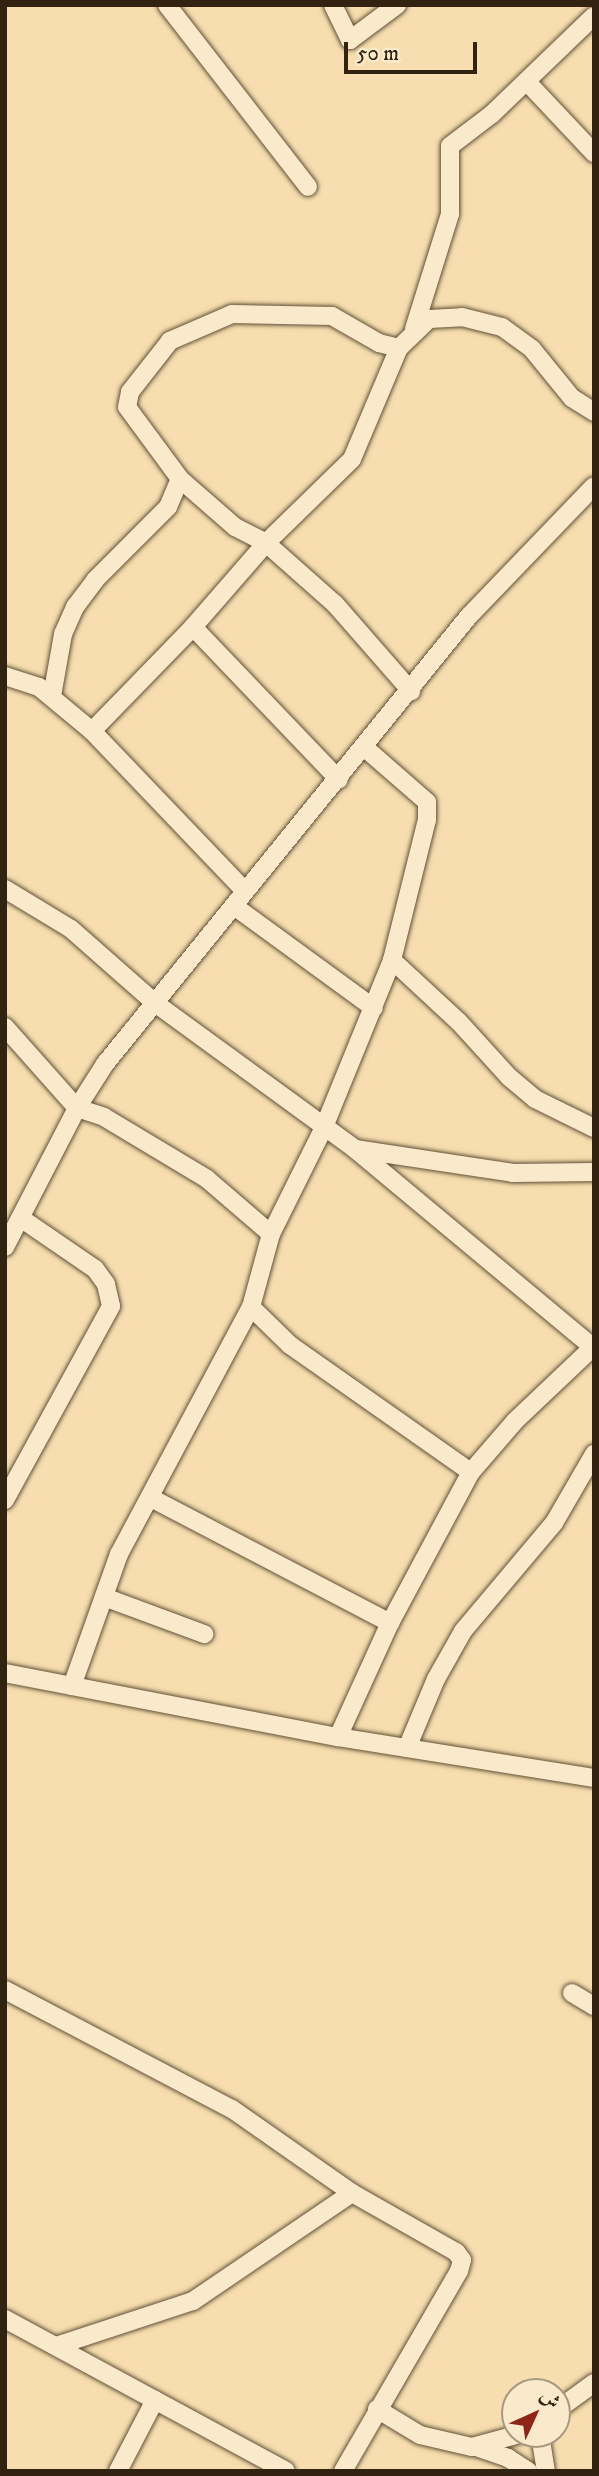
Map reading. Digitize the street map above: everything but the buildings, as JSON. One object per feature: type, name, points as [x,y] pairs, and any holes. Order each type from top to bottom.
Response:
[{"type":"street","points":[[167,5],[308,187]]},
{"type":"street","points":[[333,5],[349,40],[397,5]]},
{"type":"street","points":[[92,731],[193,627],[266,543],[352,459],[399,348],[414,329],[450,214],[450,146],[527,82],[594,16]]},
{"type":"street","points":[[527,82],[594,153]]},
{"type":"street","points":[[399,348],[379,343],[341,319],[310,314],[232,314],[180,334],[135,384],[127,407],[180,479],[235,527],[266,543],[335,604],[411,691]]},
{"type":"street","points":[[414,329],[440,315],[502,327],[532,349],[572,398],[594,412]]},
{"type":"street","points":[[52,696],[64,634],[75,607],[95,580],[168,507],[180,479]]},
{"type":"street","points":[[5,1247],[22,1219],[77,1108],[106,1063],[365,748],[469,616],[594,486]]},
{"type":"street","points":[[193,627],[339,779]]},
{"type":"street","points":[[5,676],[52,696],[92,731],[245,891]]},
{"type":"street","points":[[72,1686],[119,1554],[152,1498],[251,1307],[271,1234],[324,1127],[392,960],[427,820],[426,802],[365,748]]},
{"type":"street","points":[[5,888],[71,929],[155,1003],[355,1149],[593,1348],[515,1421],[471,1472],[390,1623],[338,1737]]},
{"type":"street","points":[[234,906],[374,1009]]},
{"type":"street","points":[[392,960],[459,1022],[509,1077],[535,1098],[594,1128]]},
{"type":"street","points":[[5,1027],[77,1108],[104,1117],[207,1179],[271,1234]]},
{"type":"street","points":[[355,1149],[513,1173],[594,1172]]},
{"type":"street","points":[[5,1500],[111,1306],[106,1284],[96,1269],[22,1219]]},
{"type":"street","points":[[251,1307],[290,1345],[471,1472]]},
{"type":"street","points":[[407,1748],[436,1679],[463,1631],[554,1523],[594,1454]]},
{"type":"street","points":[[152,1498],[390,1623]]},
{"type":"street","points":[[104,1597],[204,1634]]},
{"type":"street","points":[[5,1672],[338,1737],[594,1778]]},
{"type":"street","points":[[5,1990],[232,2109],[352,2193],[456,2252],[462,2260],[343,2471]]},
{"type":"street","points":[[572,1993],[594,2006]]},
{"type":"street","points":[[56,2346],[129,2326],[193,2301],[352,2193]]},
{"type":"street","points":[[5,2319],[286,2471]]},
{"type":"street","points":[[571,2400],[594,2383]]},
{"type":"street","points":[[118,2471],[155,2400]]},
{"type":"street","points":[[377,2409],[420,2435],[495,2452],[528,2471]]},
{"type":"street","points":[[472,2447],[501,2439]]},
{"type":"street","points":[[542,2448],[546,2471]]}]
